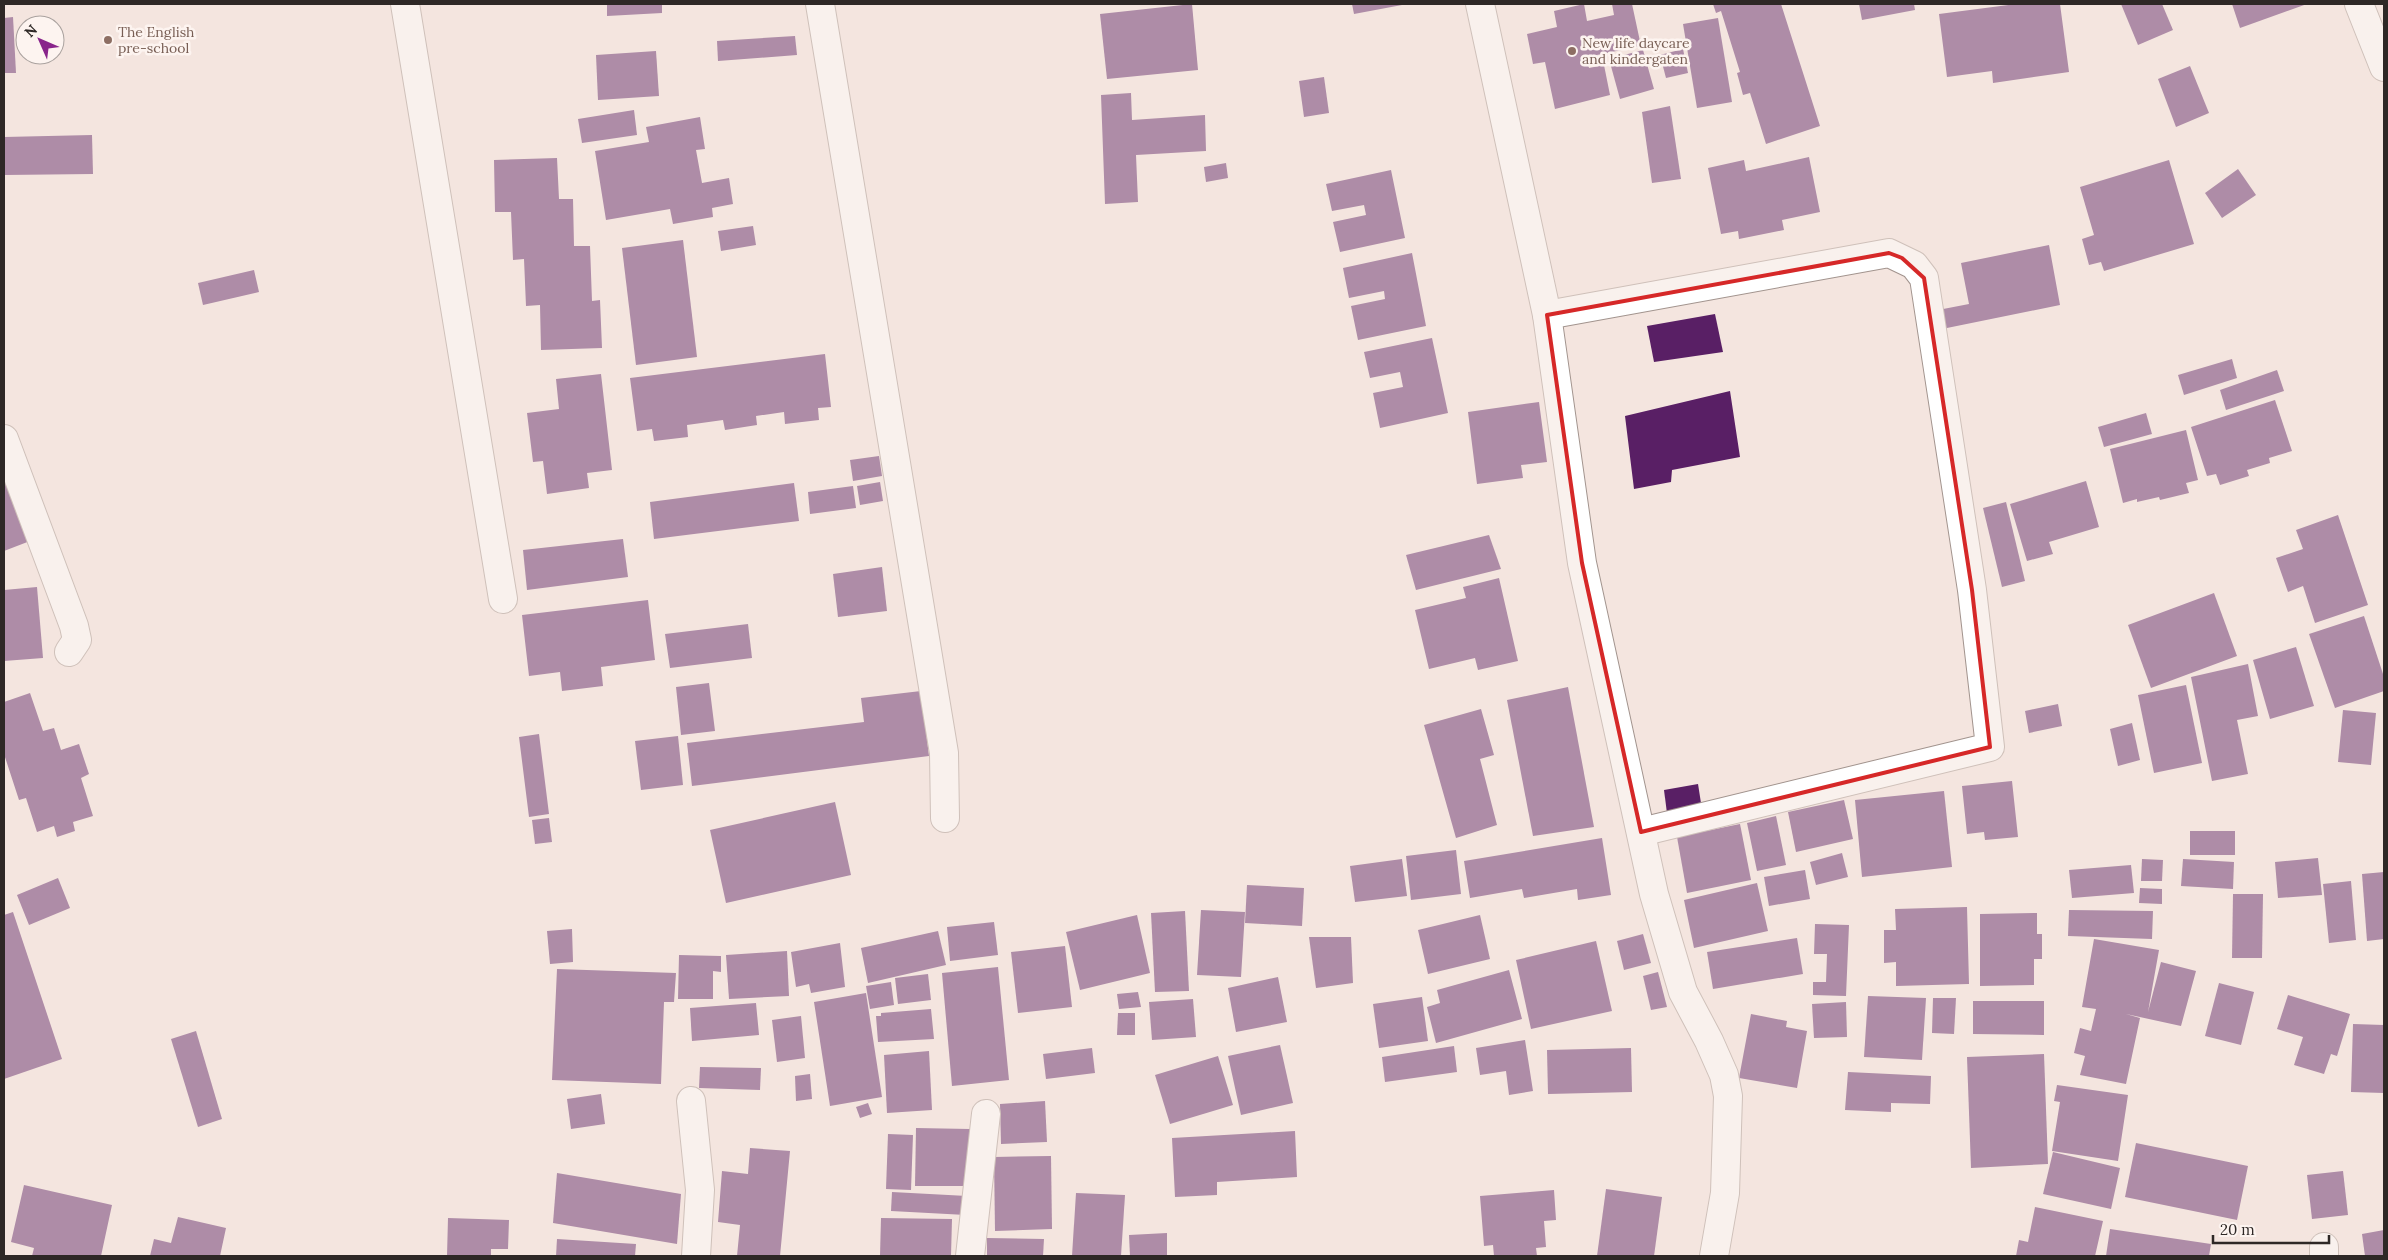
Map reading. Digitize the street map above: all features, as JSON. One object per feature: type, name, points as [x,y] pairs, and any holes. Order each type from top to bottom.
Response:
[{"type":"street","points":[[405,4],[503,599]]},
{"type":"street","points":[[820,4],[944,753],[945,818]]},
{"type":"street","points":[[1480,4],[1547,315],[1582,563],[1654,894],[1683,992],[1710,1041],[1724,1075],[1728,1096],[1724,1192],[1714,1256]]},
{"type":"street","points":[[2359,4],[2384,67]]},
{"type":"street","points":[[1547,315],[1889,253],[1914,265],[1924,278],[1972,590],[1990,747],[1641,832]]},
{"type":"street","points":[[4,439],[74,626],[77,640],[69,652]]},
{"type":"street","points":[[691,1101],[700,1190],[696,1256]]},
{"type":"street","points":[[970,1256],[986,1114]]},
{"type":"highlighted area","points":[[1889,253],[1902,258],[1924,278],[1972,590],[1990,747],[1641,832],[1582,563],[1547,315]]},
{"type":"building","points":[[607,4],[662,4],[662,13],[607,16]]},
{"type":"building","points":[[1192,4],[1198,70],[1107,79],[1100,14]]},
{"type":"building","points":[[1352,4],[1402,4],[1402,5],[1354,14]]},
{"type":"building","name":"New life daycare and kindergaten","points":[[1584,4],[1587,21],[1614,15],[1612,4],[1632,4],[1641,46],[1587,57],[1589,68],[1604,65],[1610,95],[1555,109],[1545,62],[1533,64],[1527,34],[1557,27],[1554,11]]},
{"type":"building","points":[[1713,4],[1781,4],[1820,126],[1766,144],[1750,93],[1743,95],[1737,73],[1740,72],[1721,11],[1716,13]]},
{"type":"building","points":[[1859,4],[1914,4],[1915,10],[1862,20]]},
{"type":"building","points":[[2016,4],[2060,4],[2069,72],[1993,83],[1992,71],[1947,77],[1939,14]]},
{"type":"building","points":[[2121,4],[2162,4],[2173,30],[2138,45]]},
{"type":"building","points":[[2232,4],[2307,4],[2240,28]]},
{"type":"building","points":[[13,17],[16,73],[4,73],[4,18]]},
{"type":"building","points":[[1718,18],[1732,102],[1697,108],[1683,24]]},
{"type":"building","points":[[795,36],[797,55],[718,61],[717,41]]},
{"type":"building","points":[[1683,49],[1688,73],[1666,78],[1660,55]]},
{"type":"building","points":[[1643,50],[1654,89],[1620,99],[1609,59]]},
{"type":"building","points":[[656,51],[659,96],[598,100],[596,55]]},
{"type":"building","points":[[2190,66],[2209,113],[2176,127],[2158,79]]},
{"type":"building","points":[[1324,77],[1329,113],[1304,117],[1299,81]]},
{"type":"building","points":[[1131,93],[1132,120],[1205,115],[1206,151],[1136,155],[1138,202],[1105,204],[1101,95]]},
{"type":"building","points":[[1670,106],[1681,179],[1652,183],[1642,112]]},
{"type":"building","points":[[634,110],[637,135],[582,143],[578,119]]},
{"type":"building","points":[[700,117],[705,149],[696,150],[702,183],[729,178],[733,204],[712,208],[713,217],[673,224],[670,209],[606,220],[595,151],[649,142],[646,127]]},
{"type":"building","points":[[92,135],[93,174],[4,175],[4,137]]},
{"type":"building","points":[[1809,157],[1820,212],[1782,220],[1784,230],[1739,239],[1738,231],[1721,234],[1708,168],[1744,160],[1746,171]]},
{"type":"building","points":[[557,158],[559,199],[573,199],[574,246],[590,246],[592,301],[600,300],[602,348],[541,350],[540,305],[526,306],[524,259],[513,260],[511,212],[495,212],[494,160]]},
{"type":"building","points":[[2169,160],[2194,244],[2104,271],[2101,262],[2089,265],[2082,239],[2094,235],[2080,187]]},
{"type":"building","points":[[1226,163],[1228,178],[1206,182],[1204,167]]},
{"type":"building","points":[[2238,169],[2256,195],[2222,218],[2205,193]]},
{"type":"building","points":[[1391,170],[1405,238],[1340,252],[1333,222],[1366,215],[1364,205],[1332,211],[1326,184]]},
{"type":"building","points":[[753,226],[756,245],[721,251],[718,231]]},
{"type":"building","points":[[683,240],[697,357],[636,365],[622,248]]},
{"type":"building","points":[[2049,245],[2060,305],[1942,329],[1938,310],[1969,304],[1961,263]]},
{"type":"building","points":[[1412,253],[1426,326],[1358,340],[1351,306],[1385,299],[1384,291],[1349,298],[1343,268]]},
{"type":"building","points":[[254,270],[259,292],[203,305],[198,283]]},
{"type":"building","points":[[1715,314],[1723,352],[1654,362],[1647,326]]},
{"type":"building","points":[[1432,338],[1448,413],[1380,428],[1373,393],[1403,387],[1400,372],[1370,378],[1364,352]]},
{"type":"building","points":[[825,354],[831,407],[818,408],[819,420],[785,424],[784,412],[756,416],[757,425],[725,430],[723,420],[687,425],[688,437],[654,441],[652,429],[637,431],[630,378]]},
{"type":"building","points":[[2232,359],[2237,378],[2184,395],[2178,375]]},
{"type":"building","points":[[2277,370],[2284,391],[2226,410],[2220,390]]},
{"type":"building","points":[[601,374],[612,470],[587,473],[589,488],[547,494],[543,461],[533,462],[527,413],[559,409],[556,379]]},
{"type":"building","points":[[1730,391],[1740,457],[1672,470],[1671,482],[1634,489],[1625,416]]},
{"type":"building","points":[[2275,400],[2292,451],[2269,458],[2270,463],[2247,470],[2249,476],[2220,485],[2216,474],[2207,476],[2191,427]]},
{"type":"building","points":[[1539,402],[1547,462],[1521,465],[1523,478],[1477,484],[1468,412]]},
{"type":"building","points":[[2146,413],[2152,434],[2104,447],[2098,427]]},
{"type":"building","points":[[2186,430],[2198,480],[2186,483],[2189,493],[2160,500],[2159,497],[2137,502],[2137,499],[2123,503],[2110,449]]},
{"type":"building","points":[[879,456],[882,476],[853,481],[850,460]]},
{"type":"building","points":[[4,472],[30,541],[4,551]]},
{"type":"building","points":[[2086,481],[2099,527],[2049,542],[2053,554],[2027,561],[2010,504]]},
{"type":"building","points":[[880,482],[883,501],[860,505],[857,486]]},
{"type":"building","points":[[794,483],[799,521],[654,539],[650,502]]},
{"type":"building","points":[[853,486],[856,508],[810,514],[808,492]]},
{"type":"building","points":[[2006,502],[2025,581],[2002,587],[1983,508]]},
{"type":"building","points":[[2338,515],[2368,605],[2315,623],[2303,586],[2288,592],[2276,558],[2303,549],[2296,530]]},
{"type":"building","points":[[1489,535],[1501,569],[1416,590],[1406,555]]},
{"type":"building","points":[[623,539],[628,577],[527,590],[523,550]]},
{"type":"building","points":[[882,567],[887,611],[838,617],[833,574]]},
{"type":"building","points":[[1499,578],[1518,661],[1478,670],[1475,658],[1429,669],[1415,610],[1466,598],[1463,587]]},
{"type":"building","points":[[37,587],[43,658],[4,661],[4,590]]},
{"type":"building","points":[[2214,593],[2237,656],[2151,688],[2128,625]]},
{"type":"building","points":[[648,600],[655,660],[601,667],[603,686],[562,691],[560,672],[529,676],[522,615]]},
{"type":"building","points":[[2364,616],[2384,677],[2384,691],[2335,708],[2309,634]]},
{"type":"building","points":[[748,624],[752,658],[670,668],[665,634]]},
{"type":"building","points":[[2296,647],[2314,706],[2270,719],[2253,660]]},
{"type":"building","points":[[2248,664],[2258,716],[2237,720],[2248,774],[2212,781],[2191,677]]},
{"type":"building","points":[[709,683],[715,731],[681,735],[676,687]]},
{"type":"building","points":[[2186,685],[2202,763],[2154,773],[2138,695]]},
{"type":"building","points":[[1568,687],[1594,827],[1533,836],[1507,700]]},
{"type":"building","points":[[921,691],[929,756],[692,786],[687,743],[864,722],[861,698]]},
{"type":"building","points":[[30,693],[43,731],[54,728],[61,750],[79,744],[89,774],[81,778],[93,816],[73,822],[75,831],[57,837],[54,826],[37,832],[26,798],[19,800],[4,754],[4,702]]},
{"type":"building","points":[[2058,704],[2062,726],[2029,733],[2025,711]]},
{"type":"building","points":[[1481,709],[1494,755],[1480,759],[1497,825],[1456,838],[1424,725]]},
{"type":"building","points":[[2343,710],[2376,713],[2371,765],[2338,762]]},
{"type":"building","points":[[2132,723],[2140,760],[2118,766],[2110,729]]},
{"type":"building","points":[[539,734],[549,814],[529,817],[519,737]]},
{"type":"building","points":[[678,736],[683,785],[641,790],[635,741]]},
{"type":"building","points":[[2012,781],[2018,837],[1985,840],[1984,832],[1967,834],[1962,786]]},
{"type":"building","points":[[1698,784],[1703,816],[1668,821],[1664,790]]},
{"type":"building","points":[[1944,791],[1952,867],[1862,877],[1855,800]]},
{"type":"building","points":[[1844,800],[1853,839],[1796,852],[1788,812]]},
{"type":"building","points":[[835,802],[851,875],[726,903],[710,830]]},
{"type":"building","points":[[1776,816],[1786,865],[1757,871],[1747,823]]},
{"type":"building","points":[[549,818],[552,842],[535,844],[532,820]]},
{"type":"building","points":[[1740,824],[1751,880],[1687,893],[1677,837]]},
{"type":"building","points":[[2190,831],[2235,831],[2235,855],[2190,855]]},
{"type":"building","points":[[1602,838],[1611,895],[1578,900],[1577,889],[1524,898],[1522,889],[1470,898],[1464,861]]},
{"type":"building","points":[[1456,850],[1461,894],[1411,900],[1406,856]]},
{"type":"building","points":[[1842,853],[1848,877],[1816,885],[1810,862]]},
{"type":"building","points":[[2318,858],[2322,895],[2278,898],[2275,862]]},
{"type":"building","points":[[1402,859],[1407,896],[1355,902],[1350,866]]},
{"type":"building","points":[[2142,859],[2163,860],[2162,881],[2141,881]]},
{"type":"building","points":[[2183,859],[2234,862],[2233,889],[2181,886]]},
{"type":"building","points":[[2131,865],[2134,893],[2072,898],[2069,870]]},
{"type":"building","points":[[1805,870],[1810,899],[1769,906],[1764,877]]},
{"type":"building","points":[[2384,872],[2384,939],[2367,941],[2362,874]]},
{"type":"building","points":[[58,878],[70,908],[29,925],[17,895]]},
{"type":"building","points":[[2351,881],[2356,940],[2329,943],[2323,884]]},
{"type":"building","points":[[1757,883],[1768,931],[1694,948],[1684,900]]},
{"type":"building","points":[[1247,885],[1304,888],[1302,926],[1245,923]]},
{"type":"building","points":[[2140,888],[2162,889],[2162,904],[2139,903]]},
{"type":"building","points":[[2233,894],[2263,894],[2262,958],[2232,958]]},
{"type":"building","points":[[1967,907],[1969,984],[1896,986],[1896,962],[1884,963],[1884,930],[1896,930],[1895,909]]},
{"type":"building","points":[[1201,910],[1245,912],[1241,977],[1197,975]]},
{"type":"building","points":[[2069,910],[2153,911],[2152,939],[2068,936]]},
{"type":"building","points":[[1185,911],[1189,991],[1155,992],[1151,913]]},
{"type":"building","points":[[13,912],[62,1059],[4,1079],[4,915]]},
{"type":"building","points":[[2037,913],[2037,934],[2042,934],[2042,959],[2034,959],[2034,985],[1980,986],[1980,914]]},
{"type":"building","points":[[1137,915],[1150,973],[1080,990],[1066,932]]},
{"type":"building","points":[[1480,915],[1490,959],[1428,974],[1418,930]]},
{"type":"building","points":[[994,922],[998,955],[950,961],[947,927]]},
{"type":"building","points":[[1815,924],[1849,925],[1846,996],[1813,995],[1813,982],[1826,982],[1827,954],[1814,954]]},
{"type":"building","points":[[572,929],[573,962],[550,964],[547,931]]},
{"type":"building","points":[[938,931],[946,965],[868,983],[861,948]]},
{"type":"building","points":[[1643,934],[1651,963],[1624,970],[1617,941]]},
{"type":"building","points":[[1309,937],[1351,937],[1353,983],[1316,988]]},
{"type":"building","points":[[1797,938],[1803,974],[1713,989],[1707,952]]},
{"type":"building","points":[[2094,939],[2159,950],[2148,1012],[2161,962],[2196,971],[2181,1026],[2126,1014],[2140,1018],[2126,1084],[2080,1075],[2085,1056],[2074,1053],[2080,1028],[2091,1031],[2096,1009],[2082,1007]]},
{"type":"building","points":[[1596,941],[1612,1011],[1531,1029],[1516,960]]},
{"type":"building","points":[[840,943],[845,987],[811,993],[809,984],[796,987],[791,952]]},
{"type":"building","points":[[1065,946],[1072,1007],[1018,1013],[1011,952]]},
{"type":"building","points":[[787,951],[789,996],[729,999],[726,955]]},
{"type":"building","points":[[679,955],[721,956],[721,972],[713,971],[713,999],[678,999]]},
{"type":"building","points":[[998,967],[1009,1080],[952,1086],[942,973]]},
{"type":"building","points":[[557,969],[676,973],[674,1002],[664,1002],[661,1084],[552,1080]]},
{"type":"building","points":[[1509,970],[1522,1019],[1436,1043],[1427,1007],[1440,1003],[1437,990]]},
{"type":"building","points":[[1658,972],[1667,1007],[1651,1010],[1643,976]]},
{"type":"building","points":[[928,974],[931,1000],[898,1004],[895,978]]},
{"type":"building","points":[[1278,977],[1287,1022],[1236,1032],[1228,988]]},
{"type":"building","points":[[891,982],[894,1005],[870,1009],[866,986]]},
{"type":"building","points":[[2219,983],[2254,992],[2241,1045],[2205,1036]]},
{"type":"building","points":[[1138,992],[1141,1007],[1119,1009],[1117,994]]},
{"type":"building","points":[[866,993],[882,1097],[830,1106],[814,1002]]},
{"type":"building","points":[[2288,995],[2350,1014],[2337,1056],[2331,1054],[2324,1074],[2294,1065],[2303,1037],[2277,1029]]},
{"type":"building","points":[[1868,996],[1926,998],[1922,1060],[1864,1057]]},
{"type":"building","points":[[1422,997],[1428,1041],[1379,1048],[1373,1004]]},
{"type":"building","points":[[1933,998],[1956,998],[1954,1034],[1932,1033]]},
{"type":"building","points":[[1193,999],[1196,1037],[1152,1040],[1149,1002]]},
{"type":"building","points":[[1973,1001],[2044,1001],[2044,1035],[1973,1034]]},
{"type":"building","points":[[1846,1002],[1847,1037],[1814,1038],[1812,1004]]},
{"type":"building","points":[[756,1003],[759,1035],[692,1041],[690,1008]]},
{"type":"building","points":[[931,1009],[934,1039],[878,1042],[876,1016],[881,1016],[881,1013]]},
{"type":"building","points":[[1118,1013],[1135,1013],[1135,1035],[1117,1035]]},
{"type":"building","points":[[1751,1014],[1787,1021],[1786,1027],[1807,1031],[1797,1088],[1739,1078]]},
{"type":"building","points":[[801,1016],[805,1058],[777,1062],[772,1020]]},
{"type":"building","points":[[2353,1024],[2384,1025],[2384,1093],[2351,1092]]},
{"type":"building","points":[[196,1031],[222,1119],[198,1127],[171,1039]]},
{"type":"building","points":[[1525,1040],[1533,1091],[1509,1095],[1506,1071],[1480,1075],[1476,1048]]},
{"type":"building","points":[[1280,1045],[1293,1103],[1241,1115],[1228,1056]]},
{"type":"building","points":[[1454,1046],[1457,1072],[1385,1082],[1382,1057]]},
{"type":"building","points":[[1092,1048],[1095,1073],[1046,1079],[1043,1054]]},
{"type":"building","points":[[1631,1048],[1632,1092],[1548,1094],[1547,1050]]},
{"type":"building","points":[[929,1051],[932,1110],[887,1113],[884,1055]]},
{"type":"building","points":[[2044,1054],[2048,1164],[1971,1168],[1967,1057]]},
{"type":"building","points":[[1218,1056],[1233,1105],[1170,1124],[1155,1075]]},
{"type":"building","points":[[700,1067],[761,1068],[760,1090],[699,1088]]},
{"type":"building","points":[[1848,1072],[1931,1076],[1930,1104],[1891,1103],[1891,1112],[1845,1110]]},
{"type":"building","points":[[810,1074],[812,1099],[796,1101],[795,1076]]},
{"type":"building","points":[[2057,1085],[2128,1095],[2118,1161],[2052,1151],[2060,1102],[2054,1101]]},
{"type":"building","points":[[601,1094],[605,1124],[571,1129],[567,1099]]},
{"type":"building","points":[[1045,1101],[1047,1142],[1001,1144],[1000,1104]]},
{"type":"building","points":[[868,1103],[872,1114],[860,1118],[856,1107]]},
{"type":"building","points":[[916,1128],[970,1129],[969,1186],[915,1186]]},
{"type":"building","points":[[1295,1131],[1297,1177],[1217,1182],[1217,1195],[1175,1197],[1172,1138]]},
{"type":"building","points":[[888,1134],[913,1135],[911,1190],[886,1189]]},
{"type":"building","points":[[2136,1143],[2248,1166],[2237,1220],[2125,1197]]},
{"type":"building","points":[[750,1148],[790,1151],[780,1256],[737,1256],[740,1225],[718,1222],[722,1171],[748,1174]]},
{"type":"building","points":[[2053,1152],[2120,1168],[2111,1209],[2043,1194]]},
{"type":"building","points":[[1051,1156],[1052,1229],[995,1231],[994,1157]]},
{"type":"building","points":[[2343,1171],[2348,1215],[2312,1219],[2307,1175]]},
{"type":"building","points":[[557,1173],[681,1194],[677,1244],[553,1223]]},
{"type":"building","points":[[24,1185],[112,1205],[101,1256],[32,1256],[34,1248],[11,1242]]},
{"type":"building","points":[[1606,1189],[1662,1197],[1654,1256],[1597,1256]]},
{"type":"building","points":[[1554,1190],[1556,1220],[1544,1221],[1546,1247],[1536,1248],[1537,1256],[1494,1256],[1493,1245],[1484,1246],[1480,1196]]},
{"type":"building","points":[[892,1192],[967,1196],[966,1215],[891,1211]]},
{"type":"building","points":[[1076,1193],[1125,1195],[1121,1256],[1072,1256]]},
{"type":"building","points":[[2035,1207],[2103,1221],[2095,1256],[2016,1256],[2019,1240],[2028,1242]]},
{"type":"building","points":[[178,1217],[226,1228],[220,1256],[150,1256],[154,1239],[171,1243]]},
{"type":"building","points":[[448,1218],[509,1220],[508,1249],[491,1249],[491,1256],[447,1256]]},
{"type":"building","points":[[881,1218],[952,1219],[951,1256],[880,1256]]},
{"type":"building","points":[[2110,1229],[2211,1244],[2209,1256],[2106,1256]]},
{"type":"building","points":[[2384,1230],[2384,1256],[2365,1256],[2362,1234]]},
{"type":"building","points":[[1167,1233],[1167,1256],[1130,1256],[1129,1235]]},
{"type":"building","points":[[987,1238],[1044,1239],[1043,1256],[987,1255]]},
{"type":"building","points":[[557,1239],[636,1244],[635,1256],[556,1256]]},
{"type":"place","name":"The English pre-school","points":[[108,40]]},
{"type":"place","name":"New life daycare and kindergaten","points":[[1572,51]]}]
